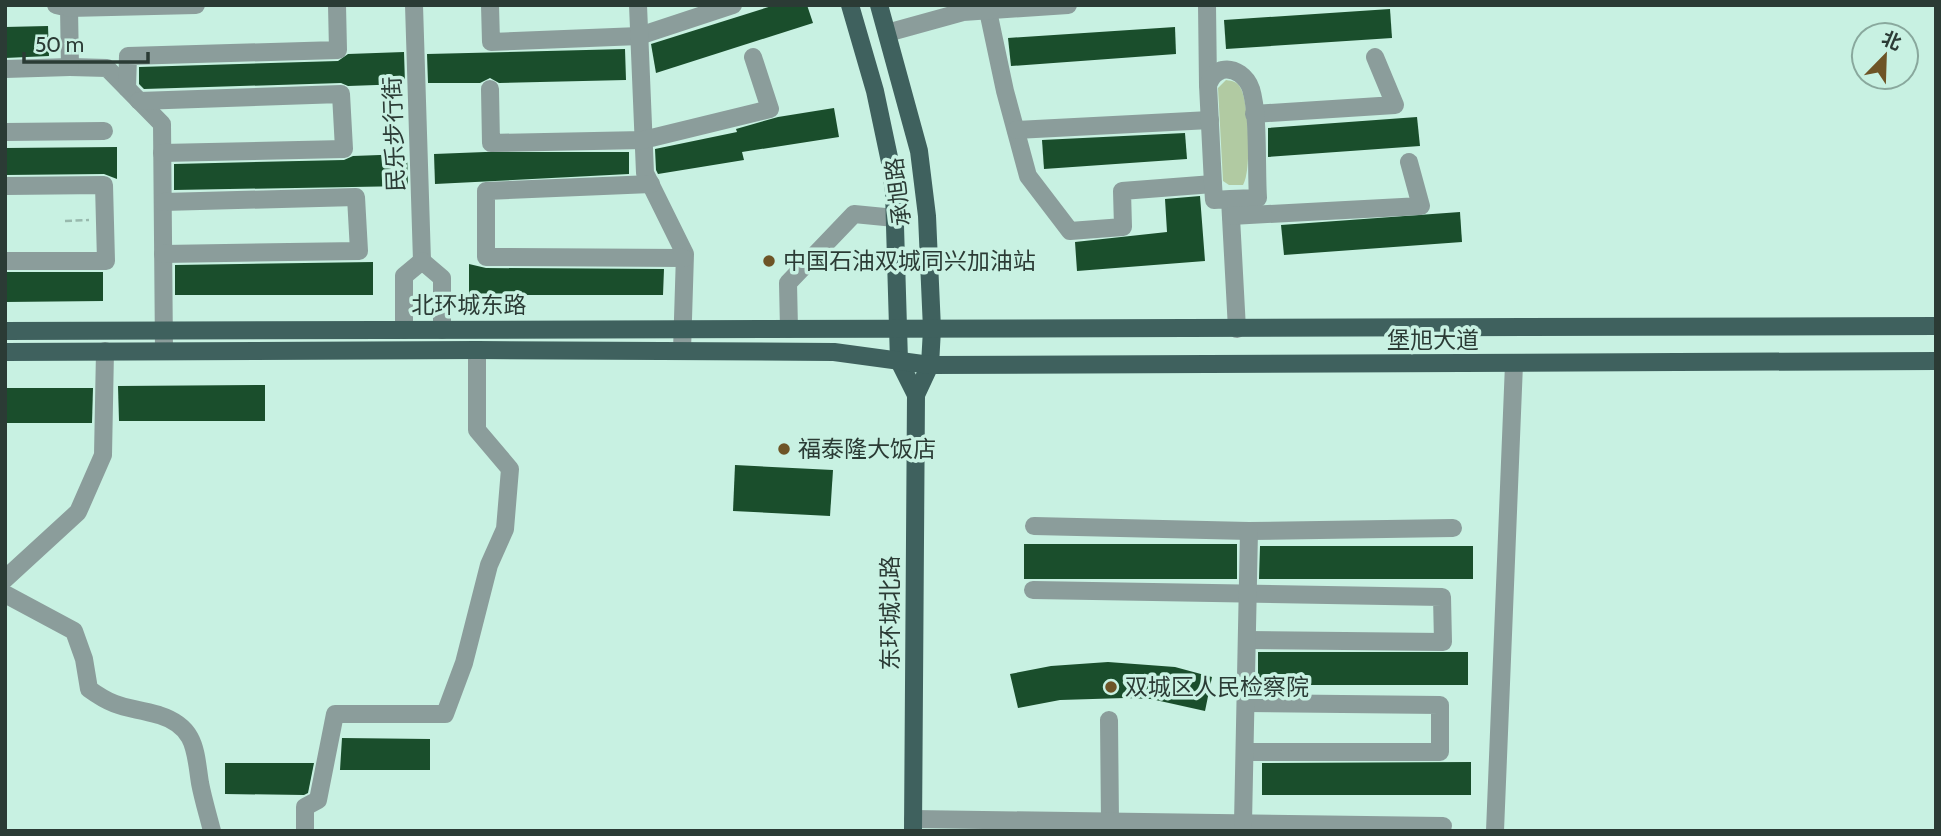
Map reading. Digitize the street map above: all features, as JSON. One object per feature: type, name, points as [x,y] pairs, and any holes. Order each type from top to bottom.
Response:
[{"type":"main road","name":"承旭路","points":[[850,5],[883,122],[892,172],[899,361],[916,395]]},
{"type":"main road","name":"承旭路","points":[[879,5],[919,151],[927,216],[932,329],[930,365],[916,395]]},
{"type":"main road","name":"堡旭大道","points":[[932,329],[1936,326]]},
{"type":"main road","name":"北环城东路","points":[[5,331],[932,329]]},
{"type":"main road","name":"北环城东路","points":[[5,352],[834,352],[930,365]]},
{"type":"main road","name":"堡旭大道","points":[[930,365],[1936,361]]},
{"type":"main road","name":"东环城北路","points":[[913,825],[916,395]]},
{"type":"street","points":[[69,67],[63,6],[196,5]]},
{"type":"street","points":[[133,94],[128,56],[338,50],[337,5]]},
{"type":"street","name":"民乐步行街","points":[[414,5],[422,261]]},
{"type":"street","points":[[490,5],[491,42],[639,36],[733,5]]},
{"type":"street","points":[[638,5],[645,173],[681,243],[684,258],[682,351]]},
{"type":"street","points":[[887,33],[963,12],[1068,5]]},
{"type":"street","points":[[1207,5],[1214,200],[1230,207],[1421,206],[1409,162]]},
{"type":"street","points":[[988,11],[1028,176],[1070,231],[1123,227],[1122,191],[1213,184]]},
{"type":"street","points":[[490,89],[491,144],[643,139],[770,109],[753,57]]},
{"type":"street","points":[[1254,114],[1395,105],[1375,57]]},
{"type":"street","points":[[5,69],[107,68],[162,124],[164,351]]},
{"type":"street","points":[[1208,85],[1211,76],[1222,70],[1234,70],[1245,77],[1251,89],[1258,198],[1230,207]]},
{"type":"street","points":[[133,94],[341,94],[344,149],[162,153]]},
{"type":"street","points":[[1016,130],[1210,120]]},
{"type":"street","points":[[5,132],[104,131]]},
{"type":"street","points":[[650,184],[486,191],[486,257],[684,258]]},
{"type":"street","points":[[5,186],[104,185],[106,261],[5,261]]},
{"type":"street","points":[[163,202],[356,197],[359,251],[163,254]]},
{"type":"street","points":[[1230,207],[1237,329]]},
{"type":"street","points":[[789,329],[788,283],[854,214],[895,218]]},
{"type":"street","points":[[404,330],[404,276],[422,261],[442,278],[442,330]]},
{"type":"street","points":[[305,831],[305,807],[318,800],[335,714],[445,714],[464,663],[489,565],[505,529],[510,469],[477,430],[477,350]]},
{"type":"street","points":[[5,579],[78,512],[103,455],[105,351]]},
{"type":"street","points":[[1495,831],[1514,364]]},
{"type":"street","points":[[1034,526],[1249,531],[1453,527]]},
{"type":"street","points":[[1243,823],[1249,531]]},
{"type":"street","points":[[1033,590],[1442,597],[1443,642],[1247,640]]},
{"type":"street","points":[[5,594],[74,631],[85,659],[89,689],[112,705],[162,716],[184,729],[197,750],[200,784],[212,831]]},
{"type":"street","points":[[1245,752],[1440,752],[1440,705],[1246,703]]},
{"type":"street","points":[[1109,720],[1110,822]]},
{"type":"street","points":[[913,825],[1110,822],[1443,826]]},
{"type":"path","points":[[65,221],[105,219]]},
{"type":"green space","points":[[1226,80],[1239,85],[1246,106],[1248,166],[1243,185],[1229,185],[1223,181],[1218,88]]},
{"type":"building","points":[[775,5],[807,5],[813,23],[656,73],[651,44]]},
{"type":"building","points":[[1390,9],[1392,38],[1226,49],[1224,20]]},
{"type":"building","points":[[48,26],[49,56],[5,58],[5,27]]},
{"type":"building","points":[[1175,27],[1176,54],[1011,66],[1008,38]]},
{"type":"building","points":[[625,49],[626,80],[499,83],[490,78],[480,83],[428,83],[427,54]]},
{"type":"building","points":[[404,52],[405,84],[348,86],[341,83],[144,89],[139,84],[139,67],[338,61],[348,54]]},
{"type":"building","points":[[834,108],[839,137],[742,152],[744,160],[658,174],[656,170],[655,149],[737,132],[736,129],[778,117]]},
{"type":"building","points":[[1417,117],[1420,146],[1268,157],[1268,128]]},
{"type":"building","points":[[1185,133],[1187,159],[1044,169],[1042,140]]},
{"type":"building","points":[[117,147],[117,179],[104,174],[5,175],[5,148]]},
{"type":"building","points":[[629,152],[629,174],[435,184],[434,154]]},
{"type":"building","points":[[407,154],[408,186],[174,190],[174,164],[344,160],[353,156]]},
{"type":"building","points":[[1200,196],[1205,261],[1077,271],[1075,242],[1167,232],[1165,199]]},
{"type":"building","points":[[1460,212],[1462,242],[1284,255],[1281,225]]},
{"type":"building","points":[[373,262],[373,295],[175,295],[175,265]]},
{"type":"building","points":[[469,264],[486,268],[664,269],[663,295],[469,295]]},
{"type":"building","points":[[5,272],[103,272],[103,301],[5,302]]},
{"type":"building","points":[[265,385],[265,421],[119,421],[118,386]]},
{"type":"building","points":[[5,388],[93,388],[92,423],[5,423]]},
{"type":"building","points":[[735,465],[833,470],[830,516],[733,511]]},
{"type":"building","points":[[1024,544],[1237,544],[1237,579],[1024,579]]},
{"type":"building","points":[[1260,546],[1473,546],[1473,579],[1259,579]]},
{"type":"building","points":[[1258,652],[1468,652],[1468,685],[1258,685]]},
{"type":"building","name":"双城区人民检察院","points":[[1108,662],[1175,667],[1212,677],[1205,711],[1151,699],[1125,698],[1060,700],[1018,708],[1010,674],[1051,666]]},
{"type":"building","points":[[342,738],[430,739],[430,770],[340,770]]},
{"type":"building","points":[[1471,762],[1471,795],[1262,795],[1262,763]]},
{"type":"building","points":[[225,763],[314,763],[308,793],[304,795],[225,794]]},
{"type":"place","name":"中国石油双城同兴加油站","points":[[769,261]]},
{"type":"place","name":"福泰隆大饭店","points":[[784,449]]},
{"type":"place","name":"双城区人民检察院","points":[[1111,687]]}]
